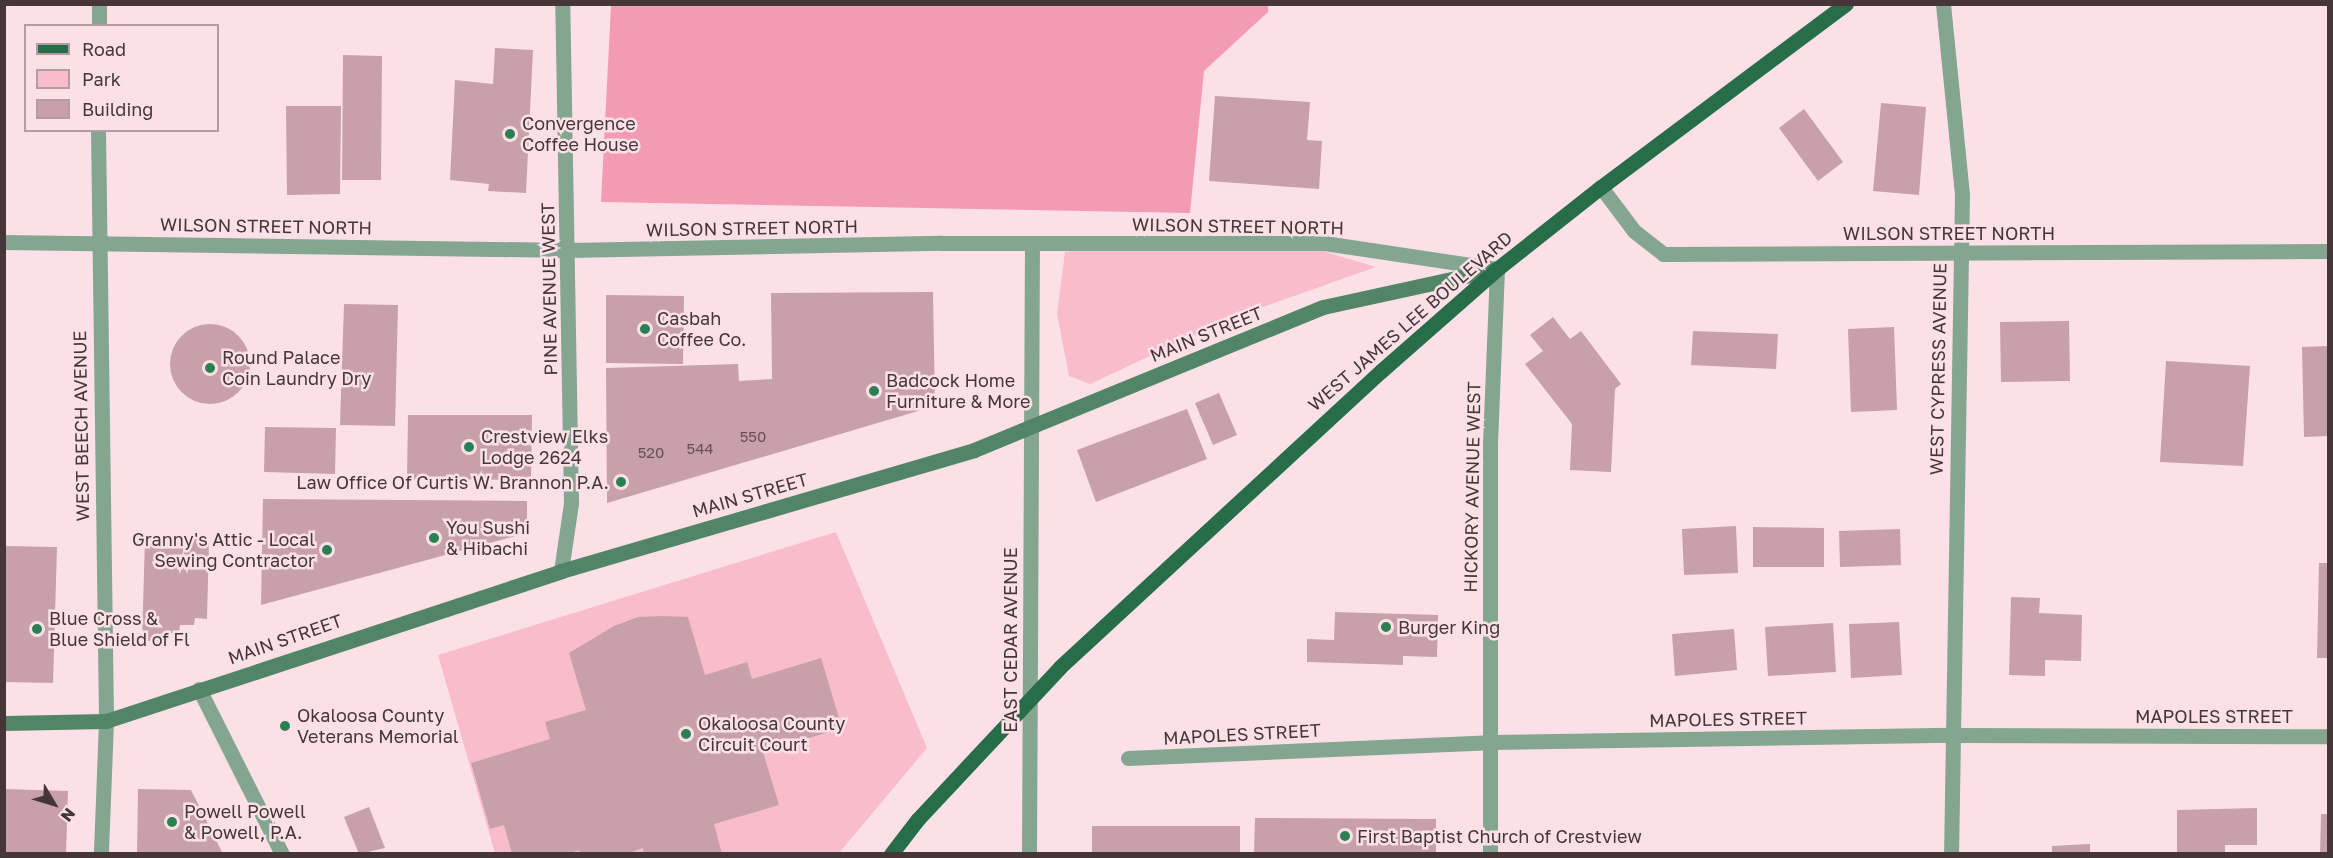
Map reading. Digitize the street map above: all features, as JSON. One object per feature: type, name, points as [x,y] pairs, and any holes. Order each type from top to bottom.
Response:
[{"type":"main road","name":"WEST JAMES LEE BOULEVARD","points":[[891,854],[918,819],[1029,701],[1172,561],[1497,269],[1601,187],[1846,4]]},
{"type":"street","points":[[99,4],[99,24]]},
{"type":"street","name":"PINE AVENUE WEST","points":[[561,571],[571,503],[562,4]]},
{"type":"street","name":"WEST CYPRESS AVENUE","points":[[1943,4],[1962,194],[1951,735],[1951,854]]},
{"type":"street","name":"WEST BEECH AVENUE","points":[[98,132],[106,721],[101,854]]},
{"type":"street","name":"WILSON STREET NORTH","points":[[1601,187],[1634,231],[1663,254],[2328,251]]},
{"type":"street","name":"WILSON STREET NORTH","points":[[4,242],[568,250],[1324,243],[1497,269]]},
{"type":"street","name":"EAST CEDAR AVENUE","points":[[1029,854],[1032,245]]},
{"type":"street","name":"MAIN STREET","points":[[4,723],[106,721],[199,688],[561,571],[974,450],[1323,307],[1497,269]]},
{"type":"street","name":"HICKORY AVENUE WEST","points":[[1490,854],[1490,443],[1497,269]]},
{"type":"street","points":[[199,688],[282,854]]},
{"type":"street","name":"MAPOLES STREET","points":[[1128,758],[1490,742],[1951,735],[2328,736]]},
{"type":"green space","points":[[1095,248],[1319,250],[1376,267],[1229,319],[1090,384],[1069,376],[1057,314],[1065,252]]},
{"type":"green space","points":[[836,532],[927,748],[839,853],[495,853],[438,655]]},
{"type":"shaded area","points":[[1268,4],[1268,12],[1204,71],[1190,213],[601,202],[611,5]]},
{"type":"building","points":[[495,48],[533,50],[526,193],[488,191],[489,184],[450,180],[455,80],[493,84]]},
{"type":"building","points":[[343,55],[382,56],[381,180],[342,180]]},
{"type":"building","points":[[1215,96],[1310,102],[1307,140],[1322,141],[1319,189],[1209,181]]},
{"type":"building","points":[[1881,103],[1926,107],[1919,195],[1873,191]]},
{"type":"building","points":[[286,106],[341,106],[340,194],[287,195]]},
{"type":"building","points":[[1804,109],[1843,162],[1818,181],[1779,128]]},
{"type":"building","points":[[933,292],[935,406],[607,503],[606,368],[738,364],[739,381],[772,379],[771,293]]},
{"type":"building","name":"Casbah Coffee Co.","points":[[606,295],[684,296],[683,364],[606,363]]},
{"type":"building","points":[[344,304],[398,305],[395,426],[340,425]]},
{"type":"building","points":[[1553,317],[1570,339],[1581,331],[1621,384],[1615,389],[1611,472],[1570,470],[1572,424],[1525,364],[1543,351],[1530,335]]},
{"type":"building","points":[[2069,321],[2070,381],[2001,382],[2000,322]]},
{"type":"building","name":"Round Palace Coin Laundry Dry","points":[[210,324],[225,327],[238,336],[247,349],[250,364],[247,379],[238,392],[225,401],[210,404],[195,401],[182,392],[173,379],[170,364],[173,349],[182,336],[195,327]]},
{"type":"building","points":[[1894,327],[1897,410],[1851,412],[1848,329]]},
{"type":"building","points":[[1693,331],[1778,334],[1776,369],[1691,365]]},
{"type":"building","points":[[2328,346],[2328,436],[2304,437],[2302,347]]},
{"type":"building","points":[[2166,361],[2250,366],[2243,466],[2160,462]]},
{"type":"building","points":[[1219,393],[1237,435],[1213,445],[1195,403]]},
{"type":"building","points":[[1187,409],[1207,459],[1096,502],[1077,450]]},
{"type":"building","name":"Crestview Elks Lodge 2624","points":[[408,415],[532,415],[531,480],[407,479]]},
{"type":"building","points":[[265,427],[336,428],[335,474],[264,472]]},
{"type":"building","points":[[263,499],[527,501],[527,533],[261,605]]},
{"type":"building","points":[[1736,526],[1738,573],[1684,575],[1682,529]]},
{"type":"building","points":[[1753,527],[1824,528],[1824,567],[1753,567]]},
{"type":"building","points":[[1900,529],[1901,565],[1840,567],[1839,531]]},
{"type":"building","points":[[145,538],[209,539],[207,619],[195,618],[194,625],[180,625],[179,633],[163,633],[162,641],[142,641]]},
{"type":"building","points":[[4,546],[57,547],[53,683],[4,682]]},
{"type":"building","points":[[2319,563],[2328,563],[2328,658],[2317,658]]},
{"type":"building","points":[[2011,597],[2040,598],[2039,613],[2082,615],[2081,661],[2045,660],[2045,676],[2009,675]]},
{"type":"building","name":"Burger King","points":[[1335,612],[1438,615],[1437,657],[1403,656],[1403,665],[1307,662],[1307,639],[1334,640]]},
{"type":"building","name":"Okaloosa County Circuit Court","points":[[638,617],[688,617],[705,675],[747,662],[752,679],[821,658],[842,728],[763,752],[779,805],[714,824],[722,854],[644,854],[643,848],[626,854],[580,854],[579,850],[567,854],[512,854],[504,825],[490,829],[471,763],[550,739],[545,722],[586,710],[569,653],[614,626]]},
{"type":"building","points":[[1899,622],[1902,675],[1851,678],[1849,624]]},
{"type":"building","points":[[1833,623],[1836,672],[1768,676],[1765,627]]},
{"type":"building","points":[[1734,629],[1737,670],[1675,676],[1672,634]]},
{"type":"building","points":[[4,789],[68,791],[66,854],[4,854]]},
{"type":"building","name":"Powell Powell & Powell, P.A.","points":[[138,789],[191,790],[223,854],[137,854]]},
{"type":"building","points":[[369,807],[385,848],[359,854],[344,817]]},
{"type":"building","points":[[2257,808],[2257,845],[2225,845],[2225,854],[2177,854],[2177,810]]},
{"type":"building","points":[[2321,814],[2328,814],[2328,854],[2320,854]]},
{"type":"building","name":"First Baptist Church of Crestview","points":[[1255,818],[1436,819],[1436,854],[1254,854]]},
{"type":"building","points":[[1092,826],[1240,826],[1240,854],[1092,854]]},
{"type":"building","points":[[2090,844],[2090,854],[2052,854],[2052,846]]},
{"type":"place","name":"Convergence Coffee House","points":[[510,134]]},
{"type":"place","name":"Casbah Coffee Co.","points":[[645,329]]},
{"type":"place","name":"Round Palace Coin Laundry Dry","points":[[210,368]]},
{"type":"place","name":"Badcock Home Furniture & More","points":[[874,391]]},
{"type":"place","name":"Crestview Elks Lodge 2624","points":[[469,447]]},
{"type":"place","name":"Law Office Of Curtis W. Brannon P.A.","points":[[621,482]]},
{"type":"place","name":"You Sushi & Hibachi","points":[[434,538]]},
{"type":"place","name":"Granny's Attic - Local Sewing Contractor","points":[[327,550]]},
{"type":"place","name":"Burger King","points":[[1386,627]]},
{"type":"place","name":"Blue Cross & Blue Shield of Fl","points":[[37,629]]},
{"type":"place","name":"Okaloosa County Veterans Memorial","points":[[285,726]]},
{"type":"place","name":"Okaloosa County Circuit Court","points":[[686,734]]},
{"type":"place","name":"Powell Powell & Powell, P.A.","points":[[172,822]]},
{"type":"place","name":"First Baptist Church of Crestview","points":[[1345,836]]}]
